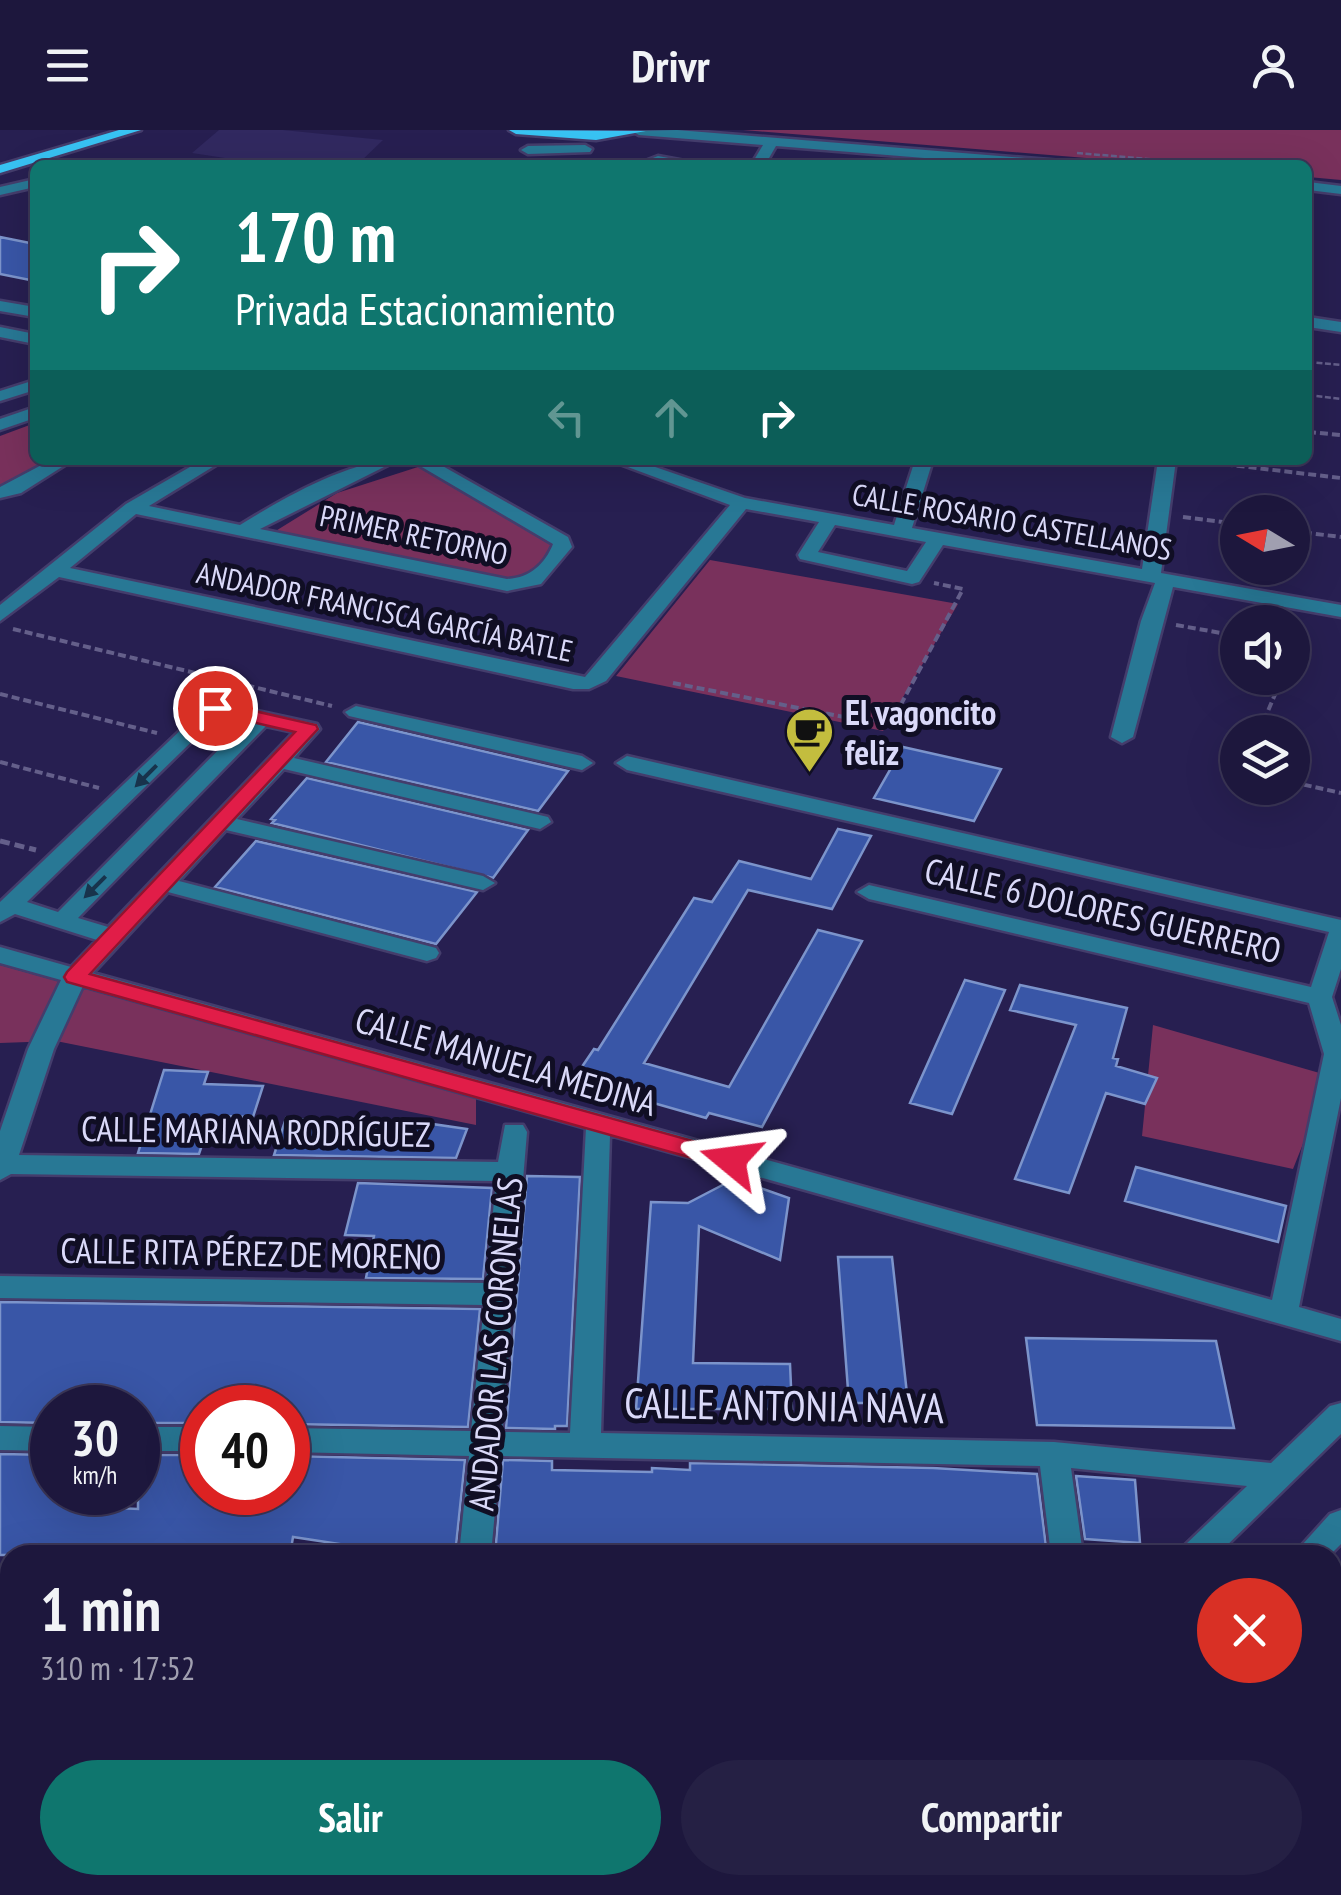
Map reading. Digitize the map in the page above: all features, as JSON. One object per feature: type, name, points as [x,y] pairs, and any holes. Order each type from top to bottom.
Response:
[{"type":"main road","points":[[0,153],[80,130]]},
{"type":"main road","points":[[31,160],[134,130]]},
{"type":"main road","points":[[516,130],[637,130]]},
{"type":"main road","points":[[0,169],[30,160]]},
{"type":"street","points":[[637,130],[1002,160]]},
{"type":"street","points":[[577,160],[598,133]]},
{"type":"street","points":[[761,160],[772,141]]},
{"type":"street","points":[[528,150],[585,150]]},
{"type":"street","points":[[0,192],[30,184]]},
{"type":"street","points":[[1312,186],[1341,190]]},
{"type":"street","points":[[0,192],[30,200]]},
{"type":"street","points":[[0,306],[30,311]]},
{"type":"street","points":[[1312,323],[1341,327]]},
{"type":"street","points":[[0,332],[30,338]]},
{"type":"street","points":[[0,396],[30,387]]},
{"type":"street","points":[[0,425],[30,414]]},
{"type":"street","points":[[0,493],[15,489],[56,465]]},
{"type":"street","points":[[0,615],[132,508],[206,465]]},
{"type":"street","name":"PRIMER RETORNO","points":[[246,529],[297,500],[377,465]]},
{"type":"street","name":"PRIMER RETORNO","points":[[132,508],[507,585],[527,586],[538,580],[563,547],[560,541],[428,465]]},
{"type":"street","name":"CALLE ROSARIO CASTELLANOS","points":[[632,465],[741,503],[1341,611]]},
{"type":"street","points":[[901,532],[922,465]]},
{"type":"street","points":[[1122,737],[1151,621],[1167,465]]},
{"type":"street","name":"ANDADOR FRANCISCA GARCÍA BATLE","points":[[55,570],[573,684],[589,683],[599,677],[741,503]]},
{"type":"street","points":[[830,519],[807,555],[912,578],[938,538]]},
{"type":"street","points":[[1,1166],[41,1049],[75,977],[309,729],[215,708],[6,910]]},
{"type":"street","points":[[356,712],[582,763]]},
{"type":"street","points":[[61,922],[262,718]]},
{"type":"street","points":[[279,762],[540,822]]},
{"type":"street","points":[[628,764],[1341,929],[1320,997],[1337,1054],[1284,1312]]},
{"type":"street","points":[[222,822],[483,883]]},
{"type":"street","points":[[164,884],[427,953]]},
{"type":"street","name":"CALLE 6 DOLORES GUERRERO","points":[[869,892],[1320,997]]},
{"type":"street","points":[[6,910],[114,937]]},
{"type":"street","name":"CALLE MANUELA MEDINA","points":[[0,955],[1341,1330]]},
{"type":"street","name":"ANDADOR LAS CORONELAS","points":[[476,1545],[514,1132]]},
{"type":"street","points":[[586,1443],[597,1133]]},
{"type":"street","name":"CALLE MARIANA RODRÍGUEZ","points":[[1,1166],[510,1172]]},
{"type":"street","name":"CALLE RITA PÉREZ DE MORENO","points":[[0,1288],[501,1294]]},
{"type":"street","points":[[1206,1545],[1341,1415]]},
{"type":"street","points":[[0,1438],[30,1438]]},
{"type":"street","name":"CALLE ANTONIA NAVA","points":[[310,1440],[1054,1454],[1278,1476]]},
{"type":"street","points":[[1054,1454],[1066,1545]]},
{"type":"street","points":[[1319,1545],[1341,1524]]},
{"type":"path","points":[[1312,362],[1341,365]]},
{"type":"path","points":[[1312,395],[1341,399]]},
{"type":"path","points":[[1312,432],[1341,435]]},
{"type":"path","points":[[1229,465],[1341,478]]},
{"type":"path","points":[[1160,514],[1220,522]]},
{"type":"path","points":[[1310,533],[1341,537]]},
{"type":"path","points":[[673,683],[864,722],[893,719],[963,589],[912,578]]},
{"type":"path","points":[[1151,621],[1220,633]]},
{"type":"path","points":[[0,626],[356,712]]},
{"type":"path","points":[[0,694],[184,739]]},
{"type":"path","points":[[0,762],[127,796]]},
{"type":"path","points":[[1310,786],[1341,794]]},
{"type":"shaded area","points":[[219,130],[283,130],[383,140],[362,160],[238,160],[192,153]]},
{"type":"shaded area","points":[[743,130],[1341,130],[1341,180],[1312,177],[1312,160],[1111,160]]},
{"type":"shaded area","points":[[30,425],[30,465],[43,465],[10,487],[0,485],[0,436]]},
{"type":"shaded area","points":[[421,466],[562,546],[529,585],[274,532],[337,493]]},
{"type":"shaded area","points":[[710,560],[958,604],[883,731],[616,676]]},
{"type":"shaded area","points":[[0,965],[476,1098],[476,1125],[56,1041],[0,1043]]},
{"type":"shaded area","points":[[1153,1025],[1330,1076],[1293,1169],[1142,1136]]},
{"type":"building","points":[[0,237],[30,243],[30,280],[0,274]]},
{"type":"building","points":[[358,722],[568,771],[538,811],[326,762]]},
{"type":"building","points":[[903,747],[1001,769],[974,821],[874,798]]},
{"type":"building","points":[[307,778],[528,830],[493,878],[272,823],[275,820],[271,819]]},
{"type":"building","points":[[838,829],[871,836],[832,909],[748,890],[644,1063],[729,1087],[818,930],[862,941],[762,1127],[709,1113],[706,1118],[573,1080],[594,1049],[598,1050],[694,898],[712,902],[739,861],[811,879]]},
{"type":"building","points":[[256,841],[477,892],[436,944],[215,887]]},
{"type":"building","points":[[965,980],[1005,990],[952,1114],[910,1103]]},
{"type":"building","points":[[1020,985],[1127,1008],[1113,1058],[1118,1059],[1116,1066],[1157,1078],[1145,1104],[1106,1093],[1069,1193],[1015,1179],[1076,1025],[1010,1010]]},
{"type":"building","points":[[164,1070],[208,1072],[204,1084],[263,1086],[253,1117],[224,1116],[219,1133],[206,1133],[199,1154],[138,1153]]},
{"type":"building","points":[[286,1118],[467,1129],[456,1158],[274,1155]]},
{"type":"building","points":[[1136,1167],[1286,1206],[1278,1242],[1125,1201]]},
{"type":"building","points":[[527,1176],[580,1177],[567,1426],[555,1429],[506,1428]]},
{"type":"building","points":[[734,1179],[789,1198],[780,1260],[699,1226],[693,1363],[790,1364],[792,1409],[636,1409],[651,1202],[688,1203]]},
{"type":"building","points":[[358,1183],[492,1188],[483,1279],[366,1278],[374,1236],[345,1235]]},
{"type":"building","points":[[838,1257],[892,1257],[908,1403],[849,1403]]},
{"type":"building","points":[[0,1302],[480,1309],[468,1427],[310,1424],[310,1385],[180,1385],[180,1423],[160,1423],[160,1385],[30,1385],[30,1423],[0,1422]]},
{"type":"building","points":[[1026,1338],[1216,1341],[1234,1428],[1037,1425]]},
{"type":"building","points":[[0,1454],[30,1455],[30,1515],[160,1515],[160,1455],[180,1455],[180,1515],[310,1515],[310,1456],[465,1460],[456,1545],[346,1545],[293,1537],[292,1545],[0,1545]]},
{"type":"building","points":[[503,1460],[552,1461],[552,1470],[652,1472],[652,1468],[690,1470],[690,1463],[1037,1474],[1046,1545],[496,1545]]},
{"type":"building","points":[[1076,1476],[1135,1480],[1140,1543],[1085,1539]]},
{"type":"place","name":"El vagoncito feliz","points":[[810,774]]},
{"type":"route","points":[[215,708],[309,729],[75,977],[731,1160]]}]
